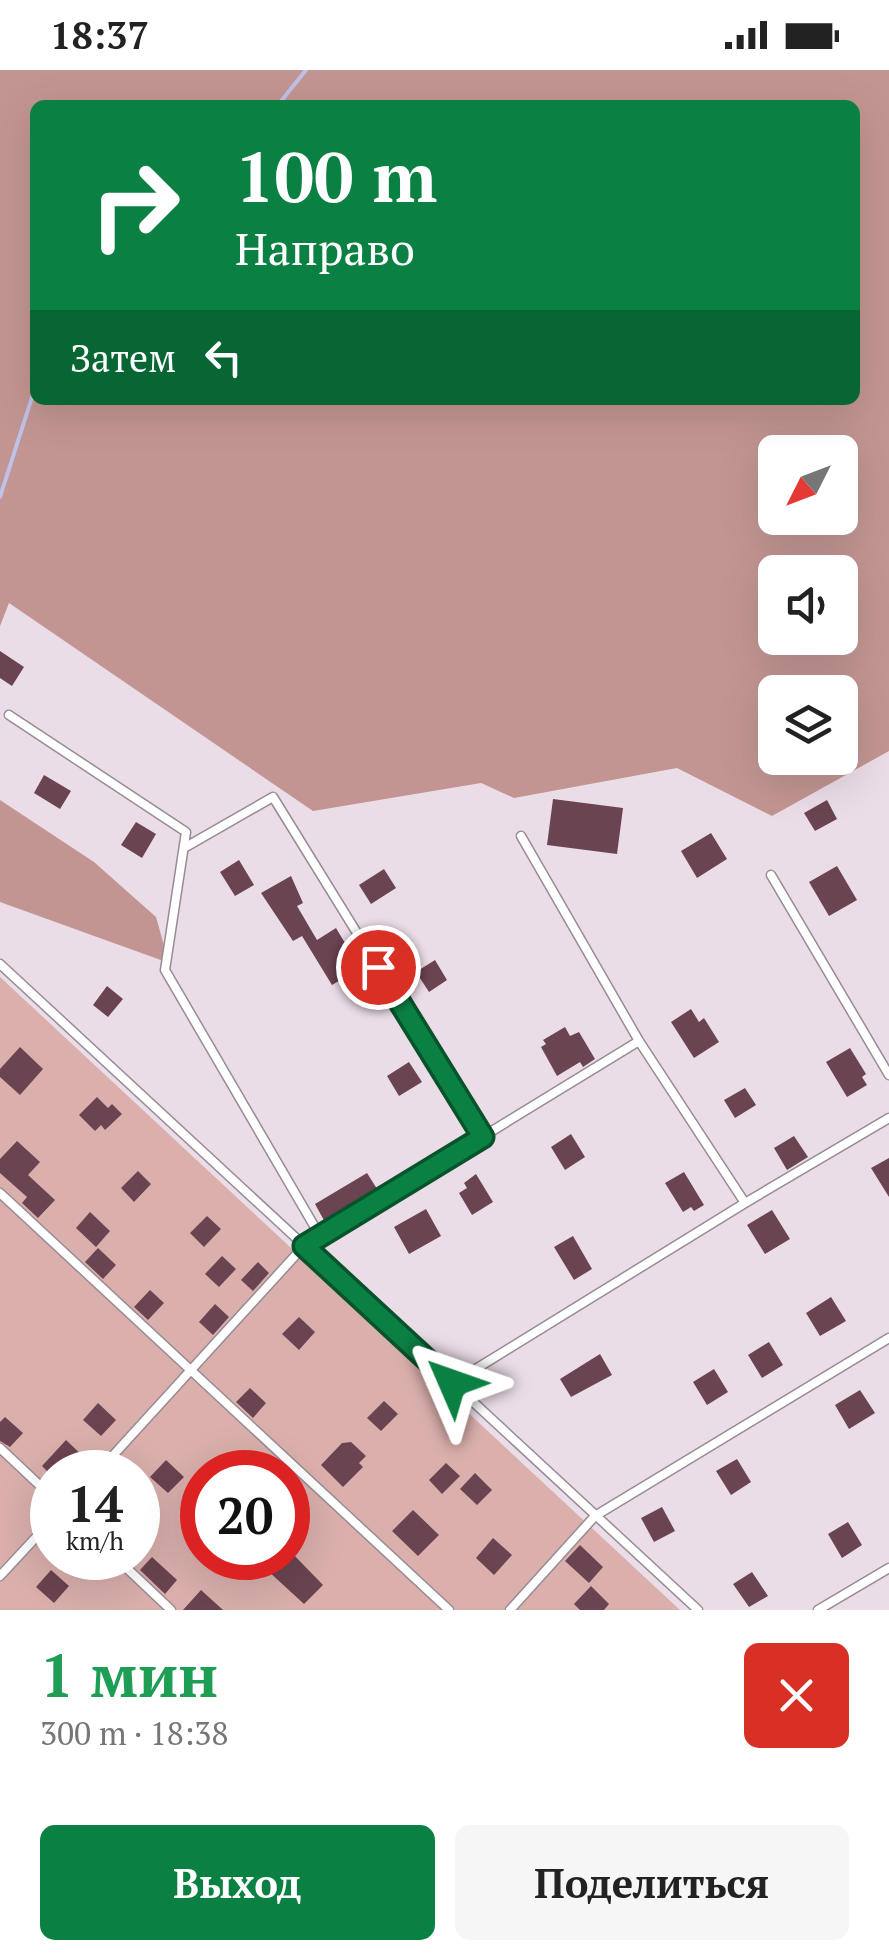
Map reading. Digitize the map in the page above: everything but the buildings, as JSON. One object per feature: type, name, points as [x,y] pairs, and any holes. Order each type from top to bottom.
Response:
[{"type":"lane","points":[[9,715],[186,832],[165,970],[320,1236]]},
{"type":"lane","points":[[184,848],[273,797],[483,1137]]},
{"type":"lane","points":[[522,836],[639,1041],[744,1204]]},
{"type":"lane","points":[[772,875],[889,1075]]},
{"type":"lane","points":[[0,964],[698,1610]]},
{"type":"lane","points":[[119,1450],[304,1246],[639,1041]]},
{"type":"lane","points":[[452,1383],[889,1118]]},
{"type":"lane","points":[[0,1193],[449,1610]]},
{"type":"lane","points":[[510,1610],[595,1516],[889,1338]]},
{"type":"lane","points":[[0,1448],[30,1476]]},
{"type":"lane","points":[[0,1576],[30,1544]]},
{"type":"lane","points":[[818,1610],[889,1568]]},
{"type":"lane","points":[[140,1580],[172,1610]]},
{"type":"shaded area","points":[[0,70],[889,70],[889,751],[858,768],[858,675],[758,675],[758,775],[846,775],[772,816],[677,768],[514,798],[481,783],[313,811],[9,603],[0,626]]},
{"type":"shaded area","points":[[0,800],[94,862],[156,917],[169,963],[0,902]]},
{"type":"shaded area","points":[[0,977],[680,1610],[0,1610]]},
{"type":"waterway","points":[[282,100],[306,70]]},
{"type":"waterway","points":[[0,497],[30,404]]},
{"type":"route","points":[[378,967],[483,1137],[304,1246],[452,1383]]}]
